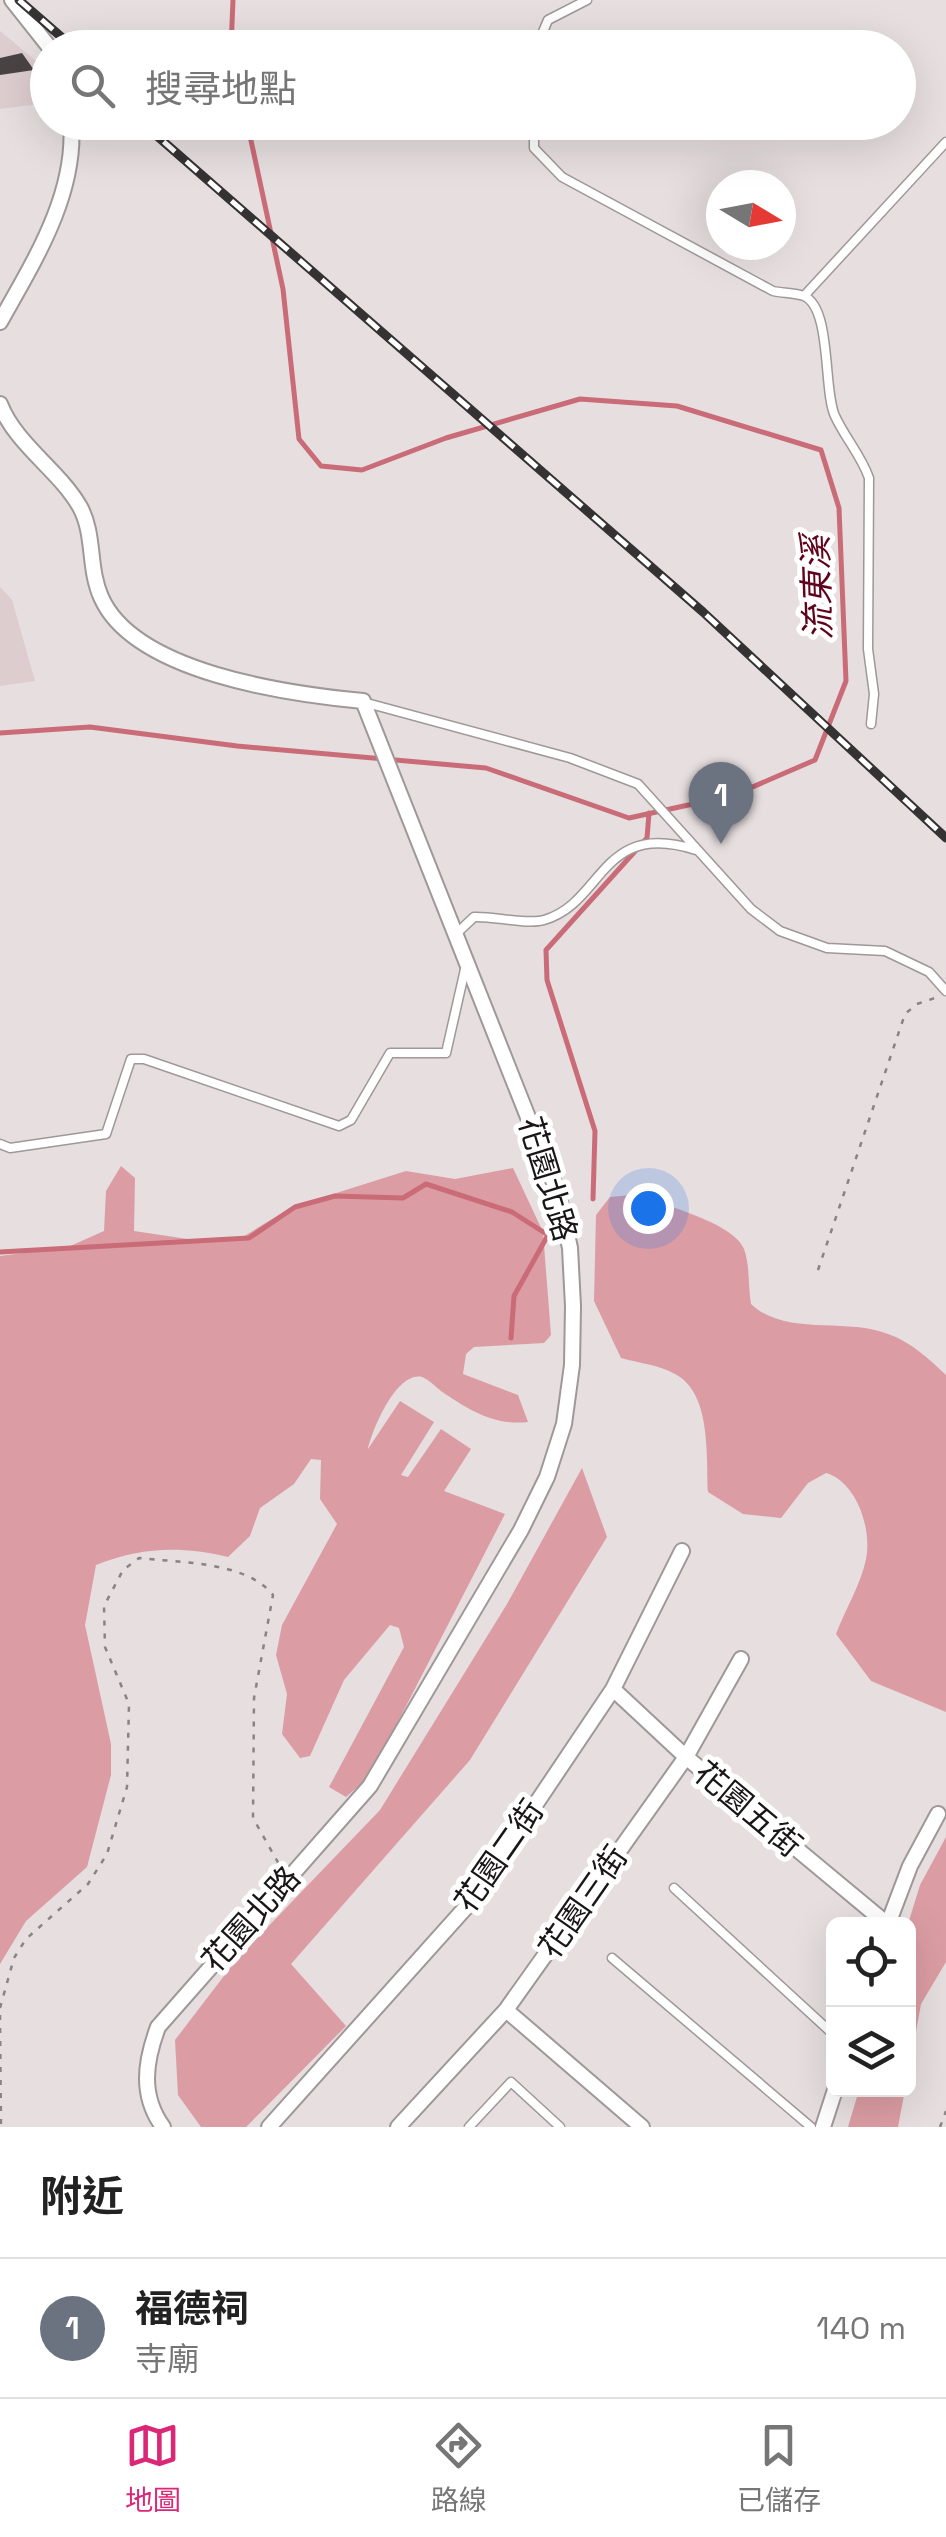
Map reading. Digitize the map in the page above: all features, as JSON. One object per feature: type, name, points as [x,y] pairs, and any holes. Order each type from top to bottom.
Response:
[{"type":"street","points":[[12,0],[36,30]]},
{"type":"street","points":[[0,322],[50,230],[72,140]]},
{"type":"street","points":[[0,404],[30,450],[77,502],[88,531],[100,595],[124,628],[141,642],[244,685],[363,702]]},
{"type":"street","name":"花園北路","points":[[163,2127],[146,2093],[146,2059],[158,2026],[370,1786],[521,1530],[547,1477],[564,1424],[572,1365],[570,1248],[558,1193],[536,1128],[363,702]]},
{"type":"street","name":"花園二街","points":[[269,2127],[468,1904],[613,1689],[682,1551]]},
{"type":"street","name":"花園三街","points":[[398,2127],[506,2010],[686,1757],[741,1659]]},
{"type":"street","name":"花園五街","points":[[613,1689],[686,1757],[879,1917]]},
{"type":"street","points":[[890,1917],[910,1866],[938,1814]]},
{"type":"street","points":[[506,2010],[642,2127]]},
{"type":"street","points":[[823,2127],[833,2097]]},
{"type":"lane","points":[[544,30],[548,20],[587,0]]},
{"type":"lane","points":[[534,140],[534,148],[562,177],[773,291],[804,296],[813,303],[821,323],[833,414],[861,456],[870,478],[868,649],[874,694],[870,724]]},
{"type":"lane","points":[[804,296],[946,142]]},
{"type":"lane","points":[[363,702],[619,775],[638,784],[750,908],[780,931],[816,946],[885,951],[928,972],[946,993]]},
{"type":"lane","points":[[456,934],[474,917],[546,920],[582,894],[610,860],[630,850],[681,845],[695,848]]},
{"type":"lane","points":[[0,1144],[10,1148],[106,1134],[131,1059],[144,1059],[248,1091],[340,1126],[351,1120],[390,1053],[446,1054],[467,962]]},
{"type":"lane","points":[[674,1888],[826,2028]]},
{"type":"lane","points":[[612,1958],[811,2127]]},
{"type":"lane","points":[[469,2127],[511,2082],[560,2127]]},
{"type":"path","points":[[818,1270],[905,1014],[917,1004],[946,993]]},
{"type":"path","points":[[0,2008],[14,1958],[26,1939],[88,1884],[108,1854],[127,1786],[129,1704],[105,1646],[104,1606],[122,1570],[140,1558],[216,1567],[265,1584],[274,1595],[254,1698],[253,1818],[287,1878]]},
{"type":"path","points":[[0,2015],[1,2127]]},
{"type":"path","points":[[940,2127],[946,2111]]},
{"type":"shaded area","points":[[0,31],[30,56],[30,105],[0,109]]},
{"type":"shaded area","points":[[0,587],[12,600],[35,681],[0,686]]},
{"type":"shaded area","points":[[121,1166],[135,1178],[134,1231],[201,1241],[241,1238],[292,1207],[406,1171],[455,1179],[513,1168],[543,1232],[551,1335],[544,1343],[474,1347],[466,1354],[463,1374],[518,1395],[528,1422],[504,1422],[482,1415],[422,1377],[403,1383],[374,1429],[368,1449],[400,1401],[434,1422],[401,1475],[408,1477],[441,1429],[471,1449],[444,1491],[505,1514],[370,1776],[346,1797],[329,1787],[404,1647],[399,1628],[390,1625],[344,1680],[310,1756],[300,1758],[282,1734],[287,1694],[276,1655],[282,1625],[337,1524],[320,1499],[321,1460],[311,1459],[294,1484],[260,1508],[250,1536],[228,1557],[161,1550],[96,1565],[85,1625],[111,1744],[111,1775],[87,1867],[26,1921],[0,1964],[0,1256],[68,1247],[104,1231],[106,1191]]},
{"type":"shaded area","points":[[632,1195],[711,1222],[738,1240],[746,1255],[751,1304],[765,1314],[798,1324],[871,1329],[888,1334],[912,1346],[946,1375],[946,1712],[871,1681],[836,1634],[860,1578],[867,1547],[860,1508],[846,1486],[826,1473],[808,1483],[781,1518],[743,1514],[708,1492],[705,1427],[687,1383],[663,1368],[621,1358],[594,1301],[596,1215],[610,1197]]},
{"type":"shaded area","points":[[582,1468],[607,1537],[470,1760],[291,1964],[346,2026],[246,2127],[201,2127],[178,2095],[175,2040],[237,1959],[380,1810],[507,1604]]},
{"type":"shaded area","points":[[946,1837],[946,1962],[921,2004],[916,2032],[916,1917],[910,1917],[920,1885]]},
{"type":"shaded area","points":[[857,2097],[904,2097],[898,2127],[848,2127]]},
{"type":"building","points":[[22,53],[30,71],[0,75],[0,58]]},
{"type":"waterway","name":"流東溪","points":[[232,30],[233,0]]},
{"type":"waterway","name":"流東溪","points":[[0,733],[90,727],[237,746],[486,768],[629,818],[734,795],[815,760],[846,681],[839,508],[821,450],[677,406],[580,399],[446,438],[362,470],[321,466],[299,439],[283,289],[251,140]]},
{"type":"waterway","points":[[593,1199],[595,1131],[547,980],[546,950],[647,838],[649,813]]},
{"type":"waterway","points":[[0,1252],[249,1238],[295,1207],[335,1196],[403,1198],[426,1184],[512,1212],[548,1235],[514,1296],[511,1338]]},
{"type":"railway","points":[[19,0],[53,30]]},
{"type":"railway","points":[[162,140],[703,612],[946,838]]},
{"type":"place","name":"福德祠","points":[[721,844]]}]
